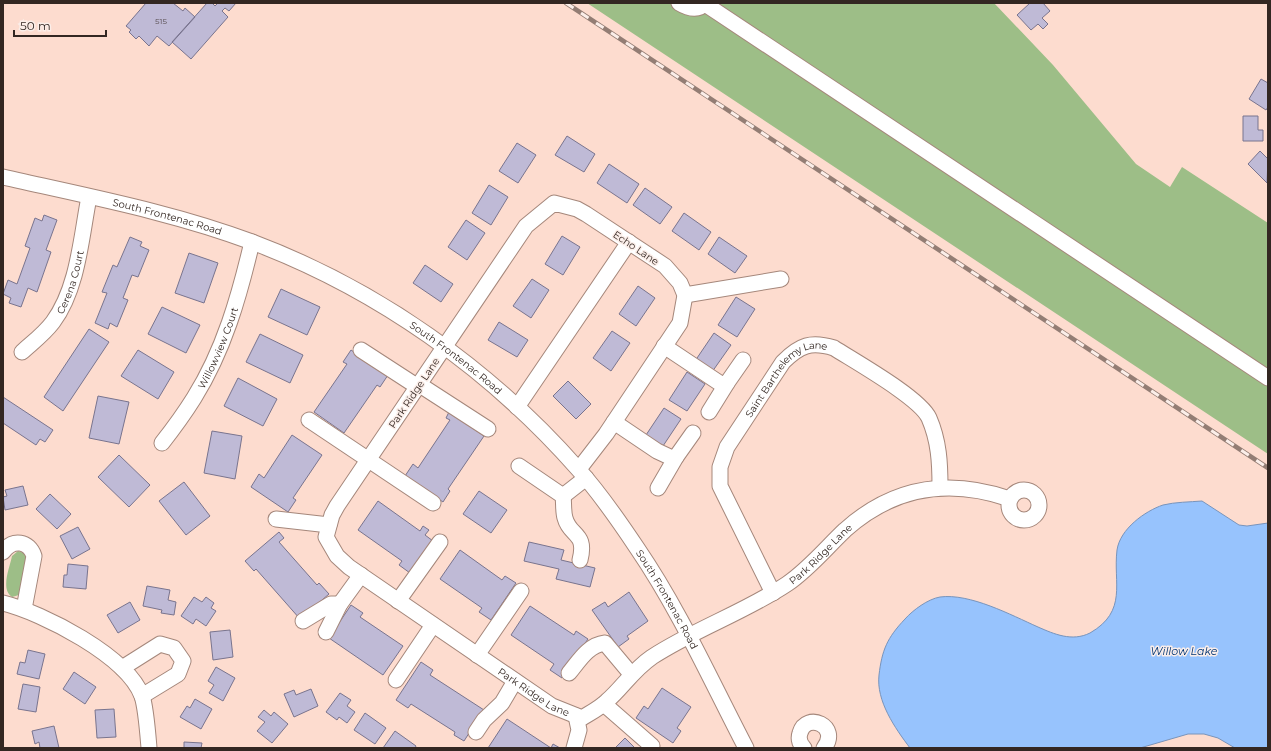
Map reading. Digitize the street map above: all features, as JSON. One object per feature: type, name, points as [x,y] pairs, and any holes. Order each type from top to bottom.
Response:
[{"type":"street","points":[[680,3],[692,9],[701,8],[706,4],[1268,378]]},
{"type":"street","name":"South Frontenac Road","points":[[3,177],[183,220],[252,242],[310,267],[357,291],[396,314],[446,347],[517,407],[582,474],[639,550],[676,610],[746,748]]},
{"type":"street","name":"Cerena Court","points":[[22,352],[44,333],[60,310],[74,273],[89,197]]},
{"type":"street","name":"Echo Lane","points":[[446,347],[526,226],[554,203],[586,214],[673,273],[680,283],[684,295],[682,317],[582,474],[563,496]]},
{"type":"street","name":"Willowview Court","points":[[162,443],[194,398],[216,356],[237,302],[252,242]]},
{"type":"street","points":[[517,407],[628,242]]},
{"type":"street","points":[[684,295],[781,279]]},
{"type":"street","name":"Saint Barthelemy Lane","points":[[773,593],[720,486],[720,467],[727,446],[783,362],[794,351],[806,345],[821,344],[834,348],[918,404],[929,417],[937,441],[940,462],[940,487]]},
{"type":"street","points":[[664,346],[718,383],[727,383]]},
{"type":"street","name":"Park Ridge Lane","points":[[446,347],[337,506],[326,537],[337,556],[361,575],[552,706],[582,718],[604,704],[631,674],[650,658],[670,646],[773,593],[797,577],[845,531],[872,510],[901,496],[940,487],[982,490],[1010,499]]},
{"type":"street","points":[[361,350],[488,429]]},
{"type":"street","points":[[709,412],[743,360]]},
{"type":"street","points":[[309,420],[368,461],[433,503]]},
{"type":"street","points":[[614,422],[668,458],[676,457]]},
{"type":"street","points":[[658,488],[676,457],[693,433]]},
{"type":"street","points":[[519,466],[563,496],[565,520],[580,538],[583,549],[580,560]]},
{"type":"street","points":[[276,519],[329,526]]},
{"type":"street","points":[[398,601],[440,542]]},
{"type":"street","points":[[3,552],[9,546],[16,543],[25,544],[31,548],[34,556],[24,609]]},
{"type":"street","points":[[326,632],[340,604],[361,575]]},
{"type":"street","points":[[477,655],[521,591]]},
{"type":"street","points":[[3,603],[24,609],[71,632],[126,671],[142,696],[149,748]]},
{"type":"street","points":[[303,621],[331,604],[340,604]]},
{"type":"street","points":[[396,680],[433,625]]},
{"type":"street","points":[[569,673],[588,650],[598,644],[605,643],[631,674]]},
{"type":"street","points":[[122,668],[160,644],[174,648],[183,661],[178,674],[142,696]]},
{"type":"street","points":[[476,732],[484,720],[502,703],[515,681]]},
{"type":"street","points":[[604,704],[652,746]]},
{"type":"street","points":[[574,748],[579,730],[576,716]]},
{"type":"street","points":[[802,747],[799,737],[802,728],[811,722],[816,722],[821,724],[827,730],[828,740],[824,748]]},
{"type":"green space","points":[[587,3],[994,3],[1053,65],[1136,164],[1170,187],[1182,167],[1268,223],[1268,454]]},
{"type":"green space","points":[[18,551],[24,553],[27,559],[21,592],[19,595],[12,597],[8,593],[6,583],[12,556]]},
{"type":"water","name":"Willow Lake","points":[[1202,501],[1239,525],[1247,526],[1268,523],[1268,748],[1235,748],[1218,738],[1204,734],[1188,734],[1140,748],[910,748],[898,732],[888,714],[880,695],[879,675],[886,645],[894,632],[912,612],[921,605],[935,598],[964,598],[1003,611],[1044,630],[1063,636],[1083,636],[1090,633],[1102,624],[1110,615],[1114,606],[1117,585],[1117,550],[1119,542],[1128,528],[1141,516],[1163,505]]},
{"type":"building","points":[[146,3],[173,3],[183,11],[185,8],[195,17],[169,46],[157,36],[149,46],[139,36],[136,39],[129,32],[131,30],[126,26]]},
{"type":"building","points":[[207,3],[212,3],[215,6],[218,3],[236,3],[229,11],[225,8],[222,11],[228,17],[191,59],[172,42]]},
{"type":"building","points":[[1030,3],[1043,3],[1050,11],[1042,18],[1048,24],[1043,29],[1038,24],[1031,30],[1017,15]]},
{"type":"building","points":[[1261,79],[1268,83],[1268,107],[1266,110],[1249,99]]},
{"type":"building","points":[[1243,116],[1258,116],[1258,130],[1263,130],[1263,141],[1243,141]]},
{"type":"building","points":[[567,136],[595,154],[584,172],[555,155]]},
{"type":"building","points":[[517,143],[536,155],[518,183],[499,171]]},
{"type":"building","points":[[1260,151],[1268,159],[1267,183],[1248,164]]},
{"type":"building","points":[[609,164],[639,184],[627,203],[597,183]]},
{"type":"building","points":[[489,185],[508,197],[491,225],[472,213]]},
{"type":"building","points":[[645,188],[672,207],[660,224],[633,205]]},
{"type":"building","points":[[684,213],[711,232],[699,250],[672,231]]},
{"type":"building","points":[[44,215],[57,220],[46,250],[51,252],[37,292],[28,288],[21,307],[9,303],[11,298],[3,294],[8,280],[17,284],[30,248],[25,246],[35,218],[42,221]]},
{"type":"building","points":[[466,220],[485,233],[467,260],[448,247]]},
{"type":"building","points":[[562,236],[580,247],[563,275],[545,264]]},
{"type":"building","points":[[130,237],[142,242],[140,246],[149,250],[138,277],[132,275],[123,298],[128,300],[117,327],[110,323],[108,329],[95,323],[107,293],[102,292],[113,265],[117,267]]},
{"type":"building","points":[[719,237],[747,256],[735,273],[708,254]]},
{"type":"building","points":[[189,253],[218,263],[204,303],[175,293]]},
{"type":"building","points":[[425,265],[453,284],[441,302],[413,283]]},
{"type":"building","points":[[532,279],[549,290],[531,318],[513,306]]},
{"type":"building","points":[[638,286],[655,298],[636,326],[619,314]]},
{"type":"building","points":[[281,289],[320,307],[307,335],[268,317]]},
{"type":"building","points":[[736,297],[755,309],[737,337],[718,325]]},
{"type":"building","points":[[162,307],[200,325],[186,353],[148,334]]},
{"type":"building","points":[[499,322],[528,340],[517,357],[488,340]]},
{"type":"building","points":[[89,329],[109,342],[63,411],[44,397]]},
{"type":"building","points":[[612,331],[630,343],[611,371],[593,358]]},
{"type":"building","points":[[714,333],[731,345],[712,372],[695,361]]},
{"type":"building","points":[[260,334],[303,355],[290,383],[246,362]]},
{"type":"building","points":[[138,350],[174,372],[158,399],[121,376]]},
{"type":"building","points":[[351,350],[388,375],[380,387],[377,385],[344,433],[314,412],[347,364],[343,362]]},
{"type":"building","points":[[687,372],[705,384],[687,411],[669,400]]},
{"type":"building","points":[[238,378],[277,399],[263,426],[224,406]]},
{"type":"building","points":[[568,381],[591,404],[576,419],[553,396]]},
{"type":"building","points":[[98,396],[129,402],[119,444],[89,438]]},
{"type":"building","points":[[3,397],[53,430],[45,442],[40,439],[36,445],[3,423]]},
{"type":"building","points":[[664,408],[681,419],[663,446],[646,435]]},
{"type":"building","points":[[449,412],[484,436],[448,489],[450,491],[443,502],[405,476],[413,464],[418,468],[450,420],[446,418]]},
{"type":"building","points":[[212,431],[242,436],[235,479],[204,473]]},
{"type":"building","points":[[292,435],[322,455],[293,498],[296,500],[288,512],[251,487],[259,474],[264,478]]},
{"type":"building","points":[[119,455],[150,485],[129,507],[98,477]]},
{"type":"building","points":[[184,482],[210,516],[186,535],[159,501]]},
{"type":"building","points":[[23,486],[28,505],[5,510],[3,497],[7,496],[5,490]]},
{"type":"building","points":[[479,491],[507,510],[491,533],[463,514]]},
{"type":"building","points":[[50,494],[71,514],[57,529],[36,509]]},
{"type":"building","points":[[378,501],[420,531],[423,526],[429,530],[425,535],[433,541],[410,573],[399,565],[402,561],[358,530]]},
{"type":"building","points":[[78,527],[90,549],[72,559],[60,536]]},
{"type":"building","points":[[279,532],[284,538],[279,542],[317,585],[319,583],[329,594],[300,619],[256,569],[254,571],[245,561]]},
{"type":"building","points":[[529,542],[564,550],[561,560],[595,568],[590,587],[556,579],[559,569],[524,561]]},
{"type":"building","points":[[460,550],[502,580],[505,576],[516,583],[491,620],[479,612],[482,608],[440,579]]},
{"type":"building","points":[[68,564],[88,566],[86,589],[63,587],[64,575],[67,575]]},
{"type":"building","points":[[147,586],[170,590],[168,600],[176,602],[174,615],[161,613],[162,610],[143,606]]},
{"type":"building","points":[[629,592],[648,621],[627,636],[629,639],[618,647],[592,610],[605,602],[608,607]]},
{"type":"building","points":[[194,597],[202,602],[206,597],[214,603],[211,608],[216,611],[206,626],[196,619],[193,624],[181,616]]},
{"type":"building","points":[[130,602],[140,620],[118,633],[107,615]]},
{"type":"building","points":[[351,605],[363,613],[360,617],[403,646],[383,675],[329,638]]},
{"type":"building","points":[[530,606],[574,635],[576,631],[588,639],[562,678],[550,670],[554,664],[511,635]]},
{"type":"building","points":[[230,630],[233,657],[213,660],[210,632]]},
{"type":"building","points":[[28,650],[45,654],[39,679],[17,674],[20,662],[25,663]]},
{"type":"building","points":[[421,662],[433,670],[430,675],[484,710],[464,741],[454,735],[455,732],[411,704],[408,708],[396,700]]},
{"type":"building","points":[[216,667],[235,678],[223,701],[209,693],[214,685],[208,681]]},
{"type":"building","points":[[74,672],[96,687],[85,704],[63,689]]},
{"type":"building","points":[[23,684],[40,687],[36,712],[18,709]]},
{"type":"building","points":[[662,688],[691,707],[677,728],[681,731],[673,743],[636,718],[644,706],[648,709]]},
{"type":"building","points":[[311,689],[318,706],[294,717],[284,694],[294,690],[296,695]]},
{"type":"building","points":[[340,693],[351,700],[347,706],[355,712],[347,723],[339,717],[337,720],[326,712]]},
{"type":"building","points":[[195,699],[212,709],[201,729],[180,717],[187,706],[190,708]]},
{"type":"building","points":[[114,709],[116,737],[97,738],[95,710]]},
{"type":"building","points":[[264,710],[271,716],[274,712],[288,724],[272,743],[257,731],[265,722],[258,717]]},
{"type":"building","points":[[365,713],[386,728],[375,744],[354,730]]},
{"type":"building","points":[[507,719],[551,748],[488,748]]},
{"type":"building","points":[[54,726],[59,748],[40,748],[39,742],[35,744],[32,731]]},
{"type":"building","points":[[395,731],[416,746],[415,748],[383,748]]},
{"type":"building","points":[[625,738],[635,748],[615,748]]},
{"type":"building","points":[[184,742],[202,743],[201,748],[184,748]]},
{"type":"building","points":[[553,744],[560,748],[551,748]]},
{"type":"railway","points":[[566,3],[1268,468]]}]
